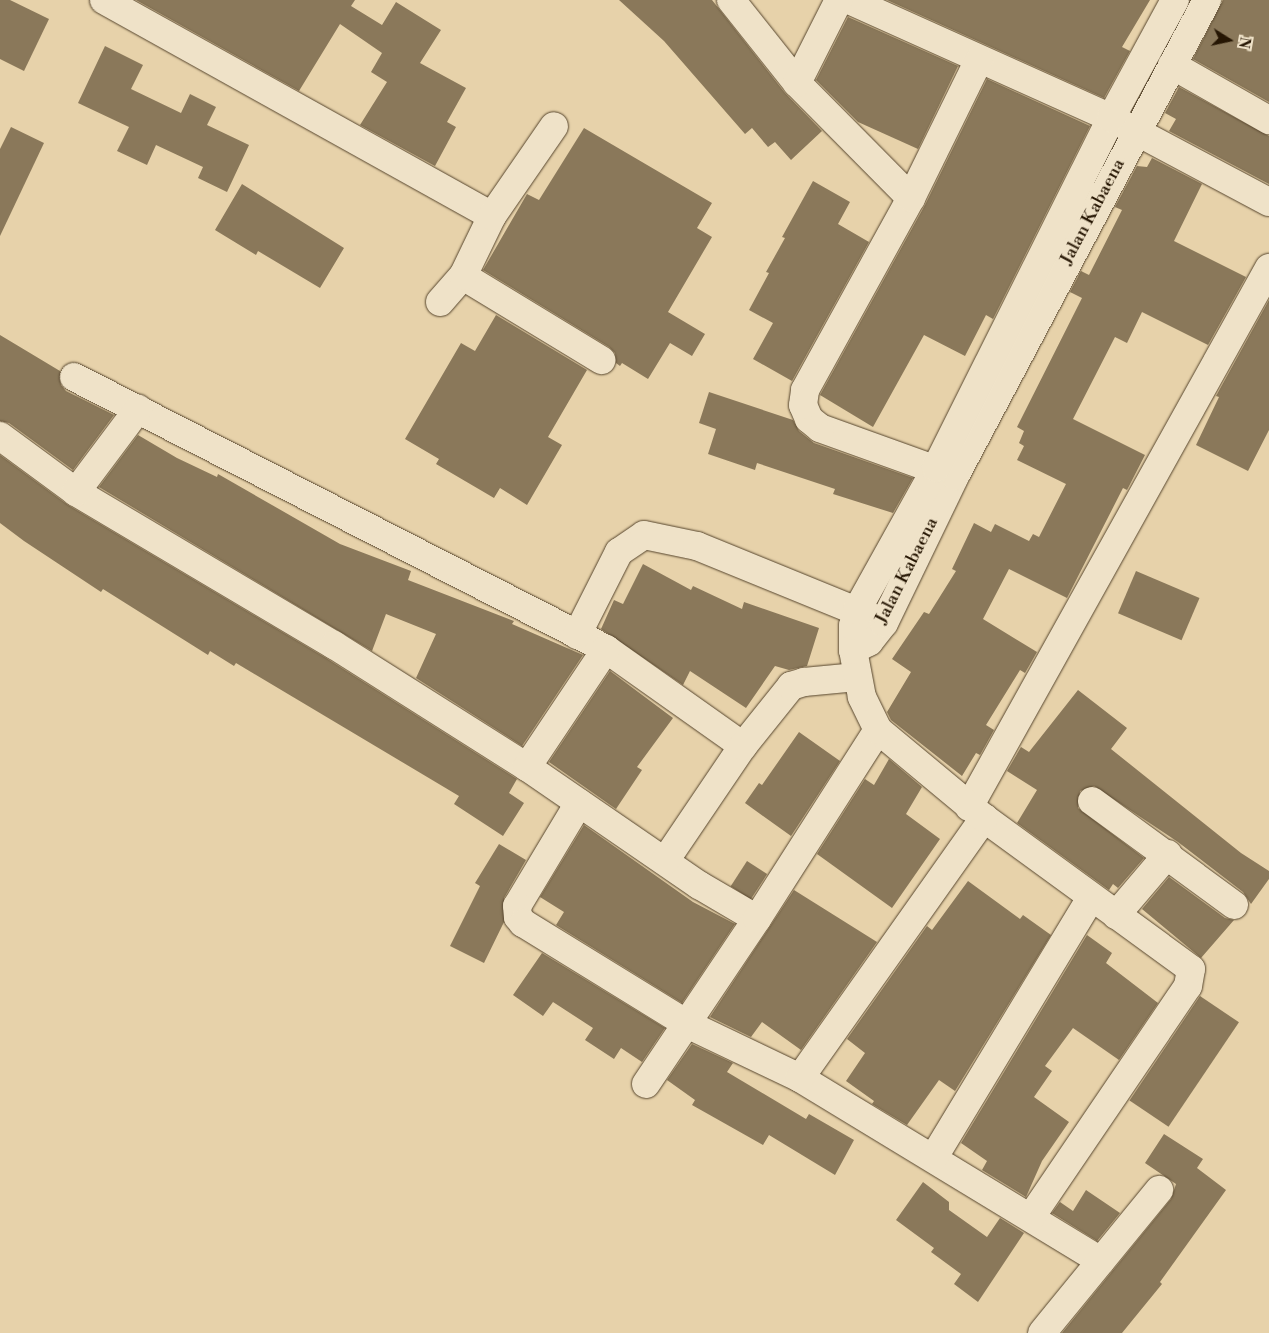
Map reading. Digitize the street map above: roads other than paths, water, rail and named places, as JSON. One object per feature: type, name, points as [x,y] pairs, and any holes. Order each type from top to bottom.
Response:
[{"type":"street","points":[[104,0],[492,216]]},
{"type":"street","points":[[797,83],[839,0]]},
{"type":"street","points":[[849,0],[1111,118],[1269,202]]},
{"type":"street","name":"Jalan Kabaena","points":[[1175,0],[1111,118],[945,472],[884,623],[869,642],[854,650],[853,626],[857,610],[945,472],[1207,0]]},
{"type":"street","points":[[735,2],[797,83],[911,198]]},
{"type":"street","points":[[945,472],[820,428],[809,419],[803,405],[805,390],[911,198],[979,60]]},
{"type":"street","points":[[1172,65],[1269,120]]},
{"type":"street","points":[[440,302],[463,276],[492,216],[554,126]]},
{"type":"street","points":[[800,1078],[976,812],[1269,268]]},
{"type":"street","points":[[463,276],[601,360]]},
{"type":"street","points":[[74,377],[606,649],[743,746]]},
{"type":"street","points":[[76,492],[138,409]]},
{"type":"street","points":[[0,436],[76,492],[334,645],[527,767],[665,861],[757,919]]},
{"type":"street","points":[[577,635],[619,552],[644,535],[697,546],[857,610],[884,623]]},
{"type":"street","points":[[527,767],[606,649]]},
{"type":"street","points":[[854,650],[857,677],[862,697],[878,730],[976,812],[1091,898],[1186,963],[1192,976],[1031,1217]]},
{"type":"street","points":[[665,861],[743,746],[791,686],[804,682],[857,677]]},
{"type":"street","points":[[646,1084],[757,919],[878,730]]},
{"type":"street","points":[[1092,801],[1168,854],[1234,905]]},
{"type":"street","points":[[579,802],[517,906],[518,917],[687,1024],[800,1078],[934,1157],[1101,1261]]},
{"type":"street","points":[[1116,915],[1168,854]]},
{"type":"street","points":[[934,1157],[1091,898]]},
{"type":"street","points":[[1042,1333],[1159,1190]]}]
